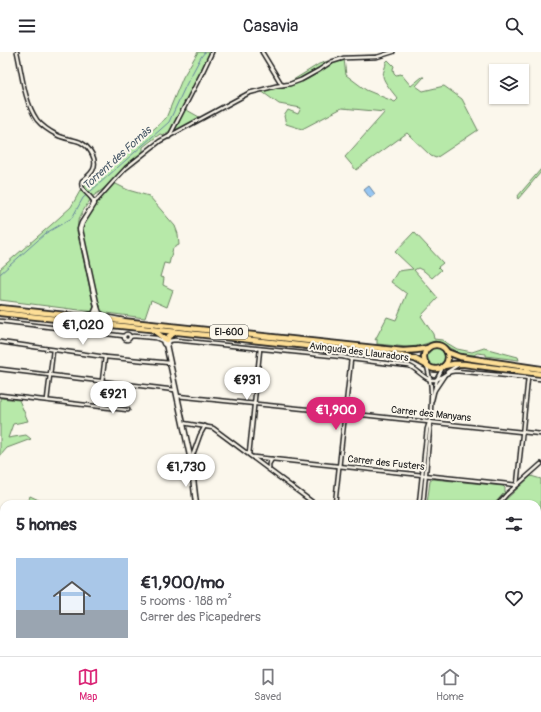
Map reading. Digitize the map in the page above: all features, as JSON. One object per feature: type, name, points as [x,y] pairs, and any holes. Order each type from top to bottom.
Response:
[{"type":"main road","name":"EI-600","points":[[0,308],[402,351],[417,350],[438,345],[447,352],[460,358],[541,369]]},
{"type":"main road","name":"EI-600","points":[[0,313],[406,356],[418,360],[435,370],[454,364],[460,364],[541,374]]},
{"type":"main road","points":[[151,329],[166,341],[169,336],[176,332]]},
{"type":"main road","points":[[427,366],[423,358],[428,348]]},
{"type":"main road","points":[[444,367],[448,359],[447,352]]},
{"type":"street","points":[[17,52],[27,102],[38,121],[56,135],[84,144],[93,156],[93,170],[90,175],[82,181],[81,187],[93,200],[94,204],[80,229],[97,307],[100,313],[104,316],[120,318],[130,322]]},
{"type":"street","points":[[168,137],[212,52]]},
{"type":"street","points":[[262,52],[282,85]]},
{"type":"street","points":[[93,200],[97,200],[126,168],[160,141],[249,93],[290,84],[301,80],[331,62],[344,58],[377,57],[393,52]]},
{"type":"street","points":[[84,317],[94,314],[97,307]]},
{"type":"street","points":[[57,319],[63,324],[63,329]]},
{"type":"street","name":"Avinguda des Llauradors","points":[[0,321],[124,336],[128,334],[130,337],[156,338],[166,341],[175,340],[343,357],[410,366],[414,367],[430,379]]},
{"type":"street","points":[[166,341],[191,461],[196,500]]},
{"type":"street","points":[[0,342],[105,357],[170,363]]},
{"type":"street","points":[[249,454],[260,349]]},
{"type":"street","points":[[343,357],[344,349]]},
{"type":"street","points":[[47,400],[53,350]]},
{"type":"street","points":[[99,406],[105,357]]},
{"type":"street","points":[[335,500],[351,359]]},
{"type":"street","points":[[434,391],[449,370],[460,364]]},
{"type":"street","points":[[423,500],[427,429],[430,422],[431,402],[430,379],[427,366]]},
{"type":"street","points":[[431,402],[437,379],[444,367]]},
{"type":"street","points":[[0,369],[175,390]]},
{"type":"street","points":[[430,379],[434,380],[446,374],[460,371],[541,379]]},
{"type":"street","points":[[517,485],[528,378]]},
{"type":"street","points":[[0,395],[128,410]]},
{"type":"street","name":"Carrer des Manyans","points":[[177,396],[345,412],[541,434]]},
{"type":"street","points":[[183,423],[213,428],[310,500]]},
{"type":"street","points":[[191,461],[200,435],[205,426]]},
{"type":"street","name":"Carrer des Fusters","points":[[253,457],[517,485]]},
{"type":"street","points":[[269,470],[269,464],[272,459]]},
{"type":"street","points":[[502,500],[541,464]]},
{"type":"street","points":[[420,500],[424,475]]},
{"type":"green space","points":[[198,52],[210,52],[170,131],[163,135],[160,134],[143,147],[143,152],[102,190],[92,197],[78,221],[77,231],[95,312],[0,300],[0,269],[71,207],[84,186],[145,137],[166,118],[183,77]]},
{"type":"green space","points":[[344,59],[346,75],[366,90],[395,102],[398,99],[383,78],[386,62],[388,60],[394,66],[394,73],[396,75],[401,74],[411,86],[424,77],[416,86],[423,91],[444,86],[462,99],[478,130],[436,158],[431,156],[407,133],[356,170],[345,157],[385,112],[342,108],[302,129],[286,124],[284,116],[288,110],[298,114],[301,108],[279,104],[261,91],[289,86],[308,79],[333,62]]},
{"type":"green space","points":[[328,61],[316,71],[290,82],[319,64]]},
{"type":"green space","points":[[185,109],[201,118],[173,133]]},
{"type":"green space","points":[[541,169],[541,172],[518,199],[517,197]]},
{"type":"green space","points":[[114,183],[128,190],[149,196],[175,226],[178,234],[179,245],[173,248],[169,264],[164,263],[160,277],[164,278],[163,285],[173,290],[167,307],[151,300],[145,318],[99,312],[79,222],[96,199]]},
{"type":"green space","points":[[414,232],[443,263],[438,267],[441,270],[432,278],[418,268],[414,270],[438,298],[421,316],[433,334],[434,339],[442,340],[457,349],[472,352],[484,348],[518,357],[519,360],[486,356],[486,354],[477,353],[474,355],[459,353],[442,343],[435,341],[418,346],[407,347],[377,344],[377,339],[375,340],[387,317],[396,320],[407,294],[391,282],[398,271],[413,269],[395,252]]},
{"type":"green space","points":[[436,347],[443,350],[446,357],[443,364],[436,367],[429,364],[426,357],[429,350]]},
{"type":"green space","points":[[0,398],[19,400],[28,421],[13,424],[8,438],[26,435],[31,439],[7,448],[0,456]]},
{"type":"green space","points":[[531,476],[541,479],[541,500],[505,500]]},
{"type":"green space","points":[[433,479],[503,486],[505,488],[505,492],[498,500],[428,500],[430,481]]},
{"type":"green space","points":[[30,496],[39,500],[28,500]]},
{"type":"water","points":[[369,186],[375,194],[370,198],[364,190]]},
{"type":"waterway","name":"Torrent des Fornàs","points":[[0,274],[46,233],[72,218],[83,198],[169,122],[186,85],[205,52]]}]
